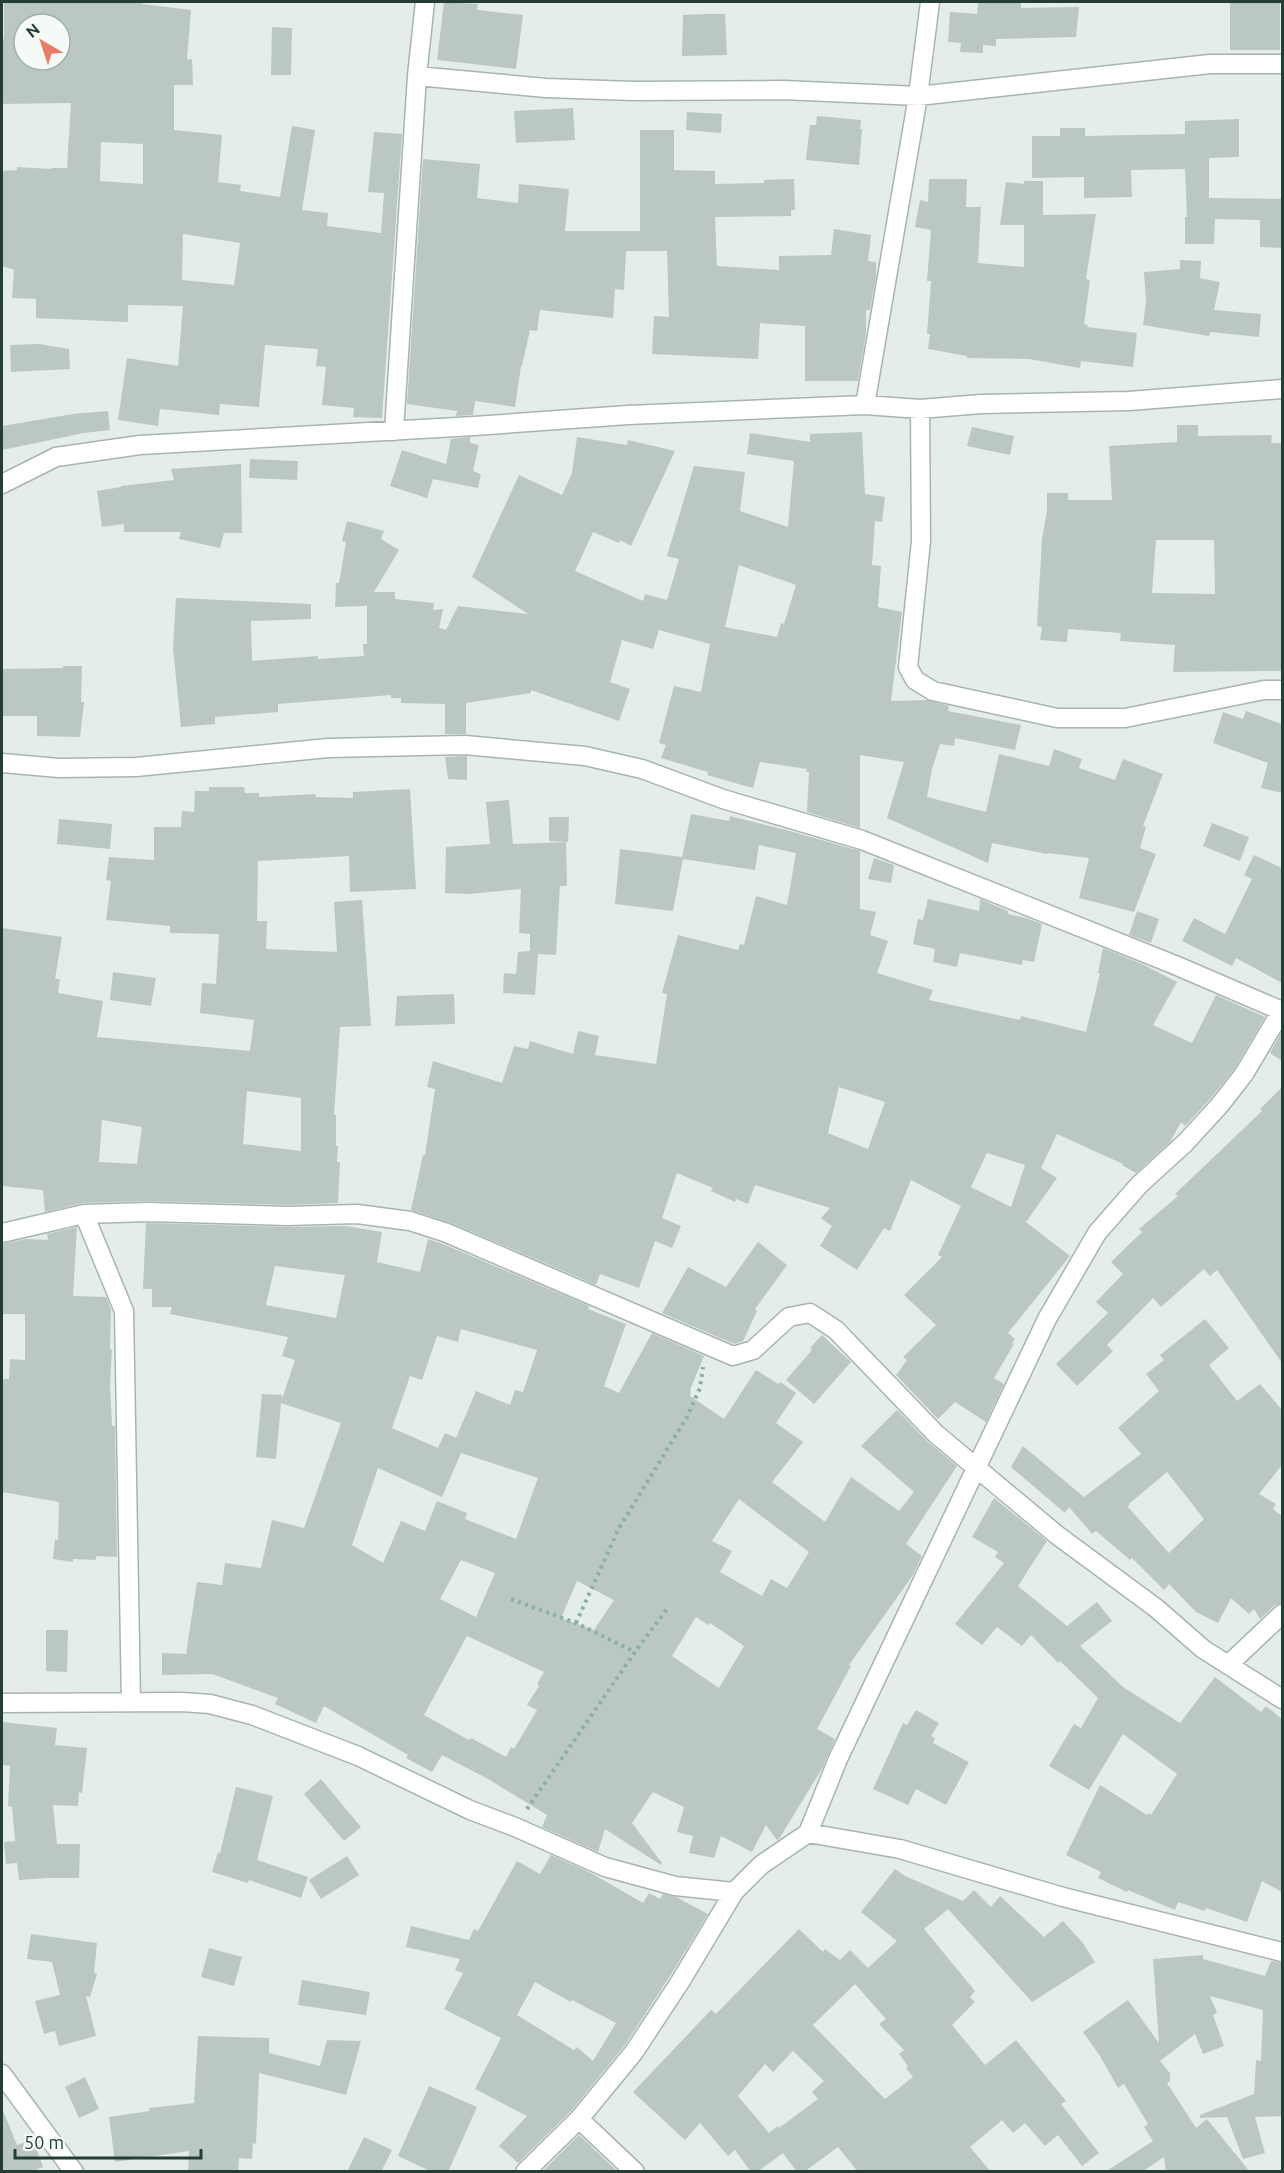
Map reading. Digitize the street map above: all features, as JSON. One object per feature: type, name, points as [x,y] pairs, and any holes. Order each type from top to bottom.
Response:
[{"type":"street","points":[[394,431],[417,76],[425,2]]},
{"type":"street","points":[[865,405],[918,96],[930,2]]},
{"type":"street","points":[[417,76],[557,88],[633,91],[783,90],[918,96],[1210,64],[1282,64]]},
{"type":"street","points":[[2,484],[56,457],[140,445],[628,415],[865,405],[920,409],[981,404],[1129,401],[1282,388]]},
{"type":"street","points":[[920,409],[921,541],[908,667],[915,680],[933,691],[1057,718],[1125,718],[1264,690],[1282,690]]},
{"type":"street","points":[[2,763],[58,768],[136,767],[328,748],[465,744],[585,756],[642,769],[723,799],[862,840],[1175,965],[1282,1011],[1244,1074],[1219,1106],[1185,1143],[1140,1185],[1097,1233],[1047,1319],[838,1759],[808,1833],[761,1865],[734,1892],[709,1930],[680,1982],[634,2052],[579,2119],[525,2172]]},
{"type":"street","points":[[2,1233],[84,1214],[148,1212],[287,1216],[357,1214],[410,1221],[447,1233],[733,1356],[753,1350],[789,1317],[810,1313],[836,1330],[936,1434],[1058,1535],[1156,1608],[1203,1649],[1282,1699]]},
{"type":"street","points":[[84,1214],[124,1311],[131,1702]]},
{"type":"street","points":[[1228,1665],[1282,1614]]},
{"type":"street","points":[[2,1703],[210,1704],[252,1715],[358,1756],[452,1802],[604,1867],[675,1886],[734,1892]]},
{"type":"street","points":[[808,1833],[900,1848],[1063,1897],[1282,1952]]},
{"type":"street","points":[[2,2074],[74,2172]]},
{"type":"street","points":[[579,2119],[635,2172]]},
{"type":"path","points":[[576,1623],[619,1528],[687,1417],[696,1398],[700,1388],[706,1345]]},
{"type":"path","points":[[511,1599],[576,1623],[635,1652]]},
{"type":"path","points":[[515,1827],[667,1609]]},
{"type":"building","points":[[4,2],[142,2],[142,4],[191,10],[187,60],[192,59],[193,85],[174,85],[174,130],[222,135],[218,182],[241,185],[240,191],[280,197],[292,126],[315,130],[302,210],[328,213],[327,226],[381,233],[384,193],[368,192],[374,132],[402,134],[382,418],[353,417],[354,408],[322,405],[326,367],[316,366],[318,349],[265,345],[259,407],[220,404],[219,415],[160,409],[158,426],[118,420],[127,358],[178,366],[183,306],[128,305],[128,322],[36,318],[36,299],[12,298],[14,270],[2,266],[2,171],[17,170],[17,167],[67,168],[71,103],[2,104],[2,39],[4,39]],"holes":[[[101,142],[143,144],[143,184],[100,181]],[[183,234],[240,243],[234,285],[182,280]]]},
{"type":"building","points":[[444,2],[478,4],[477,10],[523,15],[516,69],[437,60]]},
{"type":"building","points":[[978,2],[1021,2],[1021,8],[1079,7],[1076,37],[996,39],[996,46],[983,45],[983,53],[960,52],[961,43],[948,42],[950,12],[977,14]]},
{"type":"building","points":[[1230,2],[1280,2],[1280,50],[1230,50]]},
{"type":"building","points":[[725,14],[727,55],[682,56],[683,15]]},
{"type":"building","points":[[272,27],[292,28],[291,75],[271,75]]},
{"type":"building","points":[[573,108],[575,140],[516,143],[514,111]]},
{"type":"building","points":[[687,112],[722,114],[721,133],[686,130]]},
{"type":"building","points":[[817,116],[861,120],[859,165],[806,160],[810,125],[816,125]]},
{"type":"building","points":[[1239,119],[1239,157],[1209,158],[1209,198],[1282,199],[1282,248],[1260,247],[1260,220],[1215,219],[1214,244],[1185,244],[1185,217],[1187,217],[1185,169],[1131,170],[1132,197],[1084,198],[1084,177],[1032,178],[1032,136],[1060,136],[1060,128],[1085,128],[1085,136],[1185,134],[1185,121]]},
{"type":"building","points":[[640,130],[674,130],[674,170],[715,171],[715,184],[764,183],[764,180],[794,179],[795,210],[791,210],[791,216],[715,217],[717,266],[779,270],[779,256],[831,255],[834,229],[871,235],[868,261],[876,262],[876,277],[870,310],[866,310],[866,334],[858,381],[805,381],[805,326],[760,323],[758,359],[652,354],[654,316],[669,317],[667,251],[626,251],[624,290],[615,289],[613,318],[540,310],[537,331],[530,330],[521,366],[515,407],[475,401],[473,415],[456,416],[457,411],[407,404],[423,159],[480,164],[477,198],[518,203],[519,184],[569,189],[565,231],[640,231]]},
{"type":"building","points":[[929,179],[967,179],[966,207],[981,207],[978,263],[1024,267],[1024,225],[1000,225],[1006,182],[1024,184],[1024,181],[1043,181],[1043,215],[1096,214],[1086,279],[1090,280],[1084,324],[1088,325],[1087,327],[1137,333],[1133,367],[1081,361],[1080,368],[1029,359],[967,358],[967,356],[928,349],[931,281],[927,281],[931,230],[915,227],[920,200],[928,202]]},
{"type":"building","points":[[1180,260],[1201,261],[1200,278],[1220,282],[1214,310],[1261,314],[1259,337],[1210,332],[1209,336],[1143,325],[1146,302],[1144,272],[1180,269]]},
{"type":"building","points":[[39,344],[69,349],[70,369],[11,372],[10,345]]},
{"type":"building","points":[[108,411],[110,430],[2,450],[2,426],[73,414]]},
{"type":"building","points":[[1177,425],[1198,425],[1198,436],[1272,435],[1271,443],[1282,443],[1282,671],[1173,672],[1175,645],[1120,641],[1121,633],[1068,629],[1067,642],[1040,640],[1042,627],[1037,626],[1047,493],[1068,493],[1068,500],[1112,500],[1109,446],[1177,442]],"holes":[[[1156,540],[1214,540],[1215,594],[1152,593]]]},
{"type":"building","points":[[972,427],[1014,436],[1010,455],[967,446]]},
{"type":"building","points":[[862,432],[865,494],[885,497],[882,522],[875,521],[872,565],[881,566],[878,607],[902,612],[891,701],[927,700],[949,706],[948,711],[1021,725],[1015,750],[955,738],[954,746],[940,744],[932,769],[927,797],[986,812],[999,754],[1049,766],[1054,749],[1082,759],[1079,768],[1115,780],[1123,759],[1163,774],[1143,826],[1146,827],[1140,848],[1156,854],[1134,912],[1079,898],[1089,858],[1047,854],[992,843],[988,863],[887,818],[904,762],[860,755],[860,828],[807,812],[809,772],[806,772],[807,769],[760,762],[753,788],[707,775],[708,772],[661,758],[666,745],[659,743],[674,686],[701,692],[710,644],[659,630],[653,649],[622,640],[610,682],[630,689],[619,721],[531,690],[531,693],[466,703],[466,734],[445,734],[445,704],[401,703],[401,698],[391,698],[391,695],[278,704],[278,712],[215,717],[215,724],[181,727],[173,648],[176,598],[311,604],[311,619],[251,621],[252,661],[318,656],[318,659],[364,656],[363,644],[367,644],[367,605],[335,607],[336,583],[339,583],[346,542],[342,541],[347,521],[384,531],[381,539],[399,550],[374,592],[395,592],[395,599],[434,603],[433,610],[443,609],[439,628],[446,630],[458,606],[528,614],[472,577],[519,475],[562,495],[572,473],[577,437],[627,445],[628,440],[675,451],[631,546],[620,540],[619,543],[593,532],[575,571],[643,601],[645,594],[667,600],[679,559],[667,556],[694,466],[745,472],[740,511],[788,527],[794,461],[747,454],[750,433],[810,442],[810,434]],"holes":[[[739,565],[796,585],[784,624],[781,623],[777,637],[725,627]]]},
{"type":"building","points":[[470,437],[470,443],[479,445],[473,471],[481,474],[478,488],[433,479],[427,498],[390,486],[402,450],[446,464],[451,439]]},
{"type":"building","points":[[250,459],[298,461],[297,480],[249,478]]},
{"type":"building","points":[[241,464],[242,533],[224,533],[220,548],[179,539],[181,532],[124,532],[124,524],[102,527],[97,491],[174,480],[171,469]]},
{"type":"building","points":[[63,666],[82,666],[81,702],[84,702],[80,737],[37,736],[37,716],[2,716],[2,669],[63,668]]},
{"type":"building","points":[[1246,711],[1282,724],[1282,793],[1261,788],[1268,763],[1213,743],[1223,712],[1243,719]]},
{"type":"building","points":[[467,756],[467,780],[448,779],[445,757]]},
{"type":"building","points":[[209,787],[244,787],[245,793],[259,793],[259,797],[315,794],[316,797],[353,798],[353,792],[410,789],[416,889],[350,892],[349,856],[258,861],[257,921],[267,921],[266,949],[337,952],[334,902],[362,900],[371,1026],[340,1027],[334,1115],[336,1115],[336,1146],[338,1146],[337,1162],[340,1162],[338,1203],[287,1205],[148,1201],[83,1203],[45,1212],[43,1190],[2,1186],[2,928],[62,937],[55,979],[60,979],[58,993],[103,1001],[97,1037],[250,1051],[254,1020],[200,1013],[202,983],[216,984],[219,934],[170,933],[170,926],[106,920],[111,881],[106,880],[109,857],[154,860],[154,827],[181,827],[182,811],[194,812],[195,791],[209,791]],"holes":[[[247,1091],[301,1098],[301,1151],[243,1144]],[[102,1120],[142,1127],[137,1164],[99,1162]]]},
{"type":"building","points":[[509,800],[513,844],[566,842],[567,886],[560,886],[556,955],[538,954],[535,995],[503,993],[504,973],[516,974],[518,952],[530,951],[530,934],[519,933],[521,889],[468,894],[445,893],[446,847],[490,844],[486,802]]},
{"type":"building","points":[[691,814],[729,821],[730,816],[860,851],[860,909],[876,912],[870,935],[888,941],[877,973],[933,990],[929,1000],[1020,1020],[1021,1016],[1086,1032],[1100,973],[1098,973],[1103,948],[1177,982],[1153,1025],[1192,1043],[1216,995],[1265,1017],[1235,1068],[1210,1099],[1185,1126],[1181,1122],[1170,1142],[1136,1173],[1123,1164],[1057,1134],[1041,1168],[1057,1178],[1026,1222],[1070,1256],[1008,1333],[1015,1339],[1012,1343],[1014,1344],[994,1378],[1004,1384],[986,1422],[955,1402],[938,1419],[896,1375],[907,1360],[903,1357],[936,1325],[904,1295],[942,1257],[938,1255],[961,1206],[911,1180],[890,1231],[884,1228],[857,1270],[820,1246],[832,1226],[821,1218],[830,1208],[755,1185],[748,1204],[736,1199],[735,1202],[711,1191],[713,1188],[677,1173],[662,1218],[681,1226],[672,1248],[655,1241],[639,1288],[600,1274],[596,1285],[451,1223],[411,1210],[423,1155],[425,1155],[435,1089],[427,1087],[433,1061],[502,1083],[514,1046],[528,1049],[530,1041],[573,1054],[578,1031],[599,1036],[595,1055],[656,1064],[667,994],[662,993],[678,935],[738,950],[740,944],[744,945],[756,896],[787,905],[796,853],[759,845],[755,870],[683,859],[673,911],[615,904],[620,849],[682,857]],"holes":[[[839,1087],[885,1102],[868,1149],[828,1133]],[[987,1153],[1025,1165],[1011,1207],[971,1187]]]},
{"type":"building","points":[[549,817],[569,817],[568,842],[549,841]]},
{"type":"building","points":[[59,819],[112,824],[110,849],[57,844]]},
{"type":"building","points":[[1212,823],[1249,837],[1240,861],[1203,846]]},
{"type":"building","points":[[1254,855],[1282,868],[1282,983],[1236,958],[1232,966],[1182,941],[1194,918],[1225,934],[1252,879],[1244,875]]},
{"type":"building","points":[[874,858],[894,865],[891,883],[868,879]]},
{"type":"building","points":[[928,899],[979,911],[980,899],[1008,911],[1008,914],[1042,924],[1034,962],[1023,960],[1022,965],[960,953],[957,967],[933,962],[935,949],[913,944],[918,919],[923,920]]},
{"type":"building","points":[[1137,911],[1159,919],[1151,943],[1129,935]]},
{"type":"building","points":[[113,972],[156,978],[151,1006],[110,1000]]},
{"type":"building","points":[[454,994],[455,1024],[395,1026],[397,996]]},
{"type":"building","points":[[1282,1031],[1282,1061],[1270,1053]]},
{"type":"building","points":[[1282,1087],[1282,1363],[1217,1270],[1210,1276],[1204,1269],[1161,1307],[1153,1298],[1107,1345],[1113,1351],[1077,1386],[1056,1364],[1108,1313],[1096,1302],[1123,1274],[1111,1262],[1142,1232],[1139,1229],[1178,1196],[1175,1194],[1262,1111],[1260,1109]]},
{"type":"building","points":[[146,1223],[287,1227],[345,1226],[382,1232],[377,1262],[420,1272],[428,1239],[443,1244],[626,1324],[604,1386],[619,1393],[652,1333],[704,1356],[690,1390],[690,1396],[724,1419],[756,1370],[796,1393],[776,1423],[803,1442],[772,1482],[825,1522],[851,1477],[899,1511],[914,1492],[861,1446],[897,1410],[928,1442],[957,1466],[906,1544],[922,1556],[913,1575],[849,1665],[851,1666],[817,1729],[835,1739],[823,1767],[779,1839],[777,1840],[766,1825],[752,1852],[721,1836],[714,1858],[689,1853],[693,1836],[677,1832],[684,1807],[653,1792],[632,1823],[662,1863],[661,1865],[605,1829],[598,1852],[542,1827],[547,1815],[488,1779],[442,1755],[432,1772],[406,1758],[408,1755],[324,1706],[316,1723],[275,1704],[278,1698],[212,1674],[162,1675],[162,1653],[186,1654],[197,1582],[222,1585],[225,1563],[261,1568],[272,1520],[304,1528],[341,1423],[281,1403],[276,1459],[256,1457],[262,1394],[282,1395],[282,1399],[295,1360],[282,1356],[288,1337],[170,1314],[172,1307],[152,1307],[152,1289],[143,1289]],"holes":[[[275,1266],[345,1275],[336,1318],[266,1305]],[[461,1329],[537,1350],[523,1392],[515,1390],[510,1405],[476,1391],[456,1438],[445,1433],[438,1448],[392,1428],[410,1376],[422,1380],[437,1336],[458,1342]],[[461,1453],[538,1478],[516,1539],[465,1519],[467,1513],[437,1501],[425,1531],[401,1521],[383,1563],[352,1545],[378,1468],[442,1497]],[[739,1499],[809,1552],[787,1588],[771,1579],[762,1596],[720,1572],[732,1551],[712,1541]],[[461,1560],[495,1573],[476,1617],[440,1599]],[[577,1581],[614,1600],[594,1630],[561,1618]],[[696,1617],[708,1625],[710,1623],[744,1646],[719,1688],[672,1656]],[[467,1636],[544,1672],[537,1684],[539,1686],[527,1705],[537,1710],[514,1749],[511,1747],[506,1757],[471,1738],[469,1740],[424,1715]]]},
{"type":"building","points":[[77,1227],[73,1296],[106,1297],[111,1309],[110,1385],[112,1426],[115,1426],[117,1557],[96,1556],[96,1560],[73,1559],[73,1562],[53,1559],[55,1539],[58,1540],[59,1502],[2,1492],[2,1379],[9,1379],[10,1359],[25,1360],[25,1314],[2,1314],[2,1244],[26,1239],[48,1240],[47,1234]]},
{"type":"building","points":[[758,1242],[787,1265],[755,1309],[757,1311],[743,1341],[734,1344],[662,1313],[688,1267],[726,1287]]},
{"type":"building","points":[[1205,1319],[1229,1348],[1209,1365],[1237,1401],[1260,1384],[1282,1410],[1282,1465],[1259,1494],[1276,1504],[1273,1509],[1282,1516],[1282,1603],[1275,1605],[1260,1619],[1254,1609],[1249,1614],[1231,1598],[1218,1623],[1196,1612],[1169,1584],[1164,1590],[1132,1558],[1130,1560],[1096,1531],[1092,1534],[1069,1507],[1065,1513],[1011,1467],[1023,1446],[1084,1497],[1141,1454],[1118,1428],[1159,1391],[1146,1374],[1164,1360],[1160,1355]],"holes":[[[1167,1472],[1204,1519],[1169,1553],[1128,1507]]]},
{"type":"building","points":[[822,1335],[851,1362],[814,1404],[786,1380]]},
{"type":"building","points":[[994,1498],[1047,1541],[1018,1586],[1067,1626],[1097,1602],[1112,1621],[1080,1646],[1123,1687],[1180,1723],[1215,1677],[1261,1712],[1266,1706],[1282,1719],[1282,1892],[1262,1881],[1247,1922],[1206,1908],[1205,1911],[1178,1902],[1175,1910],[1098,1878],[1101,1872],[1066,1855],[1100,1785],[1147,1815],[1148,1813],[1151,1815],[1177,1774],[1123,1734],[1089,1790],[1049,1766],[1074,1724],[1081,1728],[1098,1698],[1060,1661],[1058,1663],[1031,1635],[1022,1646],[997,1627],[982,1645],[955,1624],[1004,1563],[995,1557],[998,1552],[972,1537]]},
{"type":"building","points":[[46,1630],[68,1630],[67,1672],[46,1671]]},
{"type":"building","points":[[916,1710],[939,1723],[931,1736],[935,1738],[933,1743],[969,1762],[946,1805],[916,1789],[908,1805],[873,1789],[903,1723],[907,1725]]},
{"type":"building","points":[[2,1722],[57,1728],[55,1745],[87,1748],[82,1793],[79,1792],[78,1806],[53,1805],[57,1844],[80,1844],[79,1878],[19,1880],[17,1863],[6,1864],[4,1842],[15,1841],[12,1807],[8,1806],[10,1766],[2,1765]]},
{"type":"building","points":[[321,1779],[361,1827],[344,1841],[304,1794]]},
{"type":"building","points":[[236,1787],[273,1796],[257,1860],[308,1877],[301,1898],[249,1880],[248,1883],[212,1872],[218,1852],[220,1853]]},
{"type":"building","points":[[551,1855],[591,1873],[643,1903],[649,1893],[660,1899],[663,1894],[676,1897],[708,1914],[625,2045],[571,2111],[518,2163],[499,2146],[527,2116],[475,2089],[501,2038],[444,2009],[463,1973],[455,1970],[460,1959],[406,1947],[411,1926],[469,1940],[474,1929],[478,1931],[517,1861],[540,1874]],"holes":[[[535,1982],[571,2002],[572,2000],[616,2023],[593,2061],[577,2047],[574,2050],[517,2015]]]},
{"type":"building","points":[[347,1856],[359,1875],[321,1899],[309,1880]]},
{"type":"building","points":[[895,1869],[905,1876],[963,1901],[974,1890],[991,1907],[1000,1896],[1044,1937],[1063,1921],[1083,1943],[1095,1962],[1032,2002],[948,1909],[924,1929],[975,1991],[970,1997],[975,2002],[952,2025],[985,2065],[1016,2040],[1066,2101],[1061,2104],[1099,2153],[1082,2166],[1058,2135],[1045,2146],[1025,2123],[1013,2133],[1002,2120],[970,2147],[991,2172],[858,2172],[838,2147],[804,2172],[797,2172],[783,2153],[757,2172],[751,2172],[735,2150],[728,2156],[700,2123],[685,2140],[633,2092],[711,2010],[716,2014],[799,1929],[823,1952],[825,1949],[840,1960],[850,1950],[868,1968],[897,1941],[861,1912]],"holes":[[[855,1984],[886,2019],[879,2024],[904,2050],[899,2054],[913,2077],[885,2099],[813,2025]],[[793,2051],[824,2081],[812,2092],[818,2099],[769,2133],[738,2096],[765,2064],[773,2072]]]},
{"type":"building","points":[[31,1934],[97,1943],[94,1973],[97,1974],[90,1997],[86,1996],[96,2036],[59,2046],[55,2031],[44,2034],[35,2001],[60,1995],[52,1962],[27,1959]]},
{"type":"building","points":[[209,1948],[242,1957],[234,1986],[201,1977]]},
{"type":"building","points":[[1203,1955],[1203,1959],[1265,1976],[1271,1961],[1282,1963],[1282,2116],[1255,2117],[1265,2153],[1243,2159],[1227,2117],[1200,2118],[1200,2115],[1254,2094],[1256,2060],[1261,2061],[1263,2010],[1210,1996],[1217,2013],[1213,2015],[1224,2046],[1203,2054],[1195,2034],[1160,2061],[1170,2073],[1170,2081],[1167,2083],[1196,2128],[1207,2119],[1250,2172],[1166,2172],[1164,2157],[1142,2172],[1105,2172],[1153,2141],[1144,2127],[1148,2124],[1124,2084],[1118,2088],[1083,2032],[1128,2000],[1159,2043],[1153,1959]]},
{"type":"building","points":[[302,1980],[370,1992],[366,2015],[298,2005]]},
{"type":"building","points":[[198,2036],[269,2038],[269,2053],[320,2066],[327,2040],[361,2041],[346,2095],[259,2073],[256,2144],[253,2143],[252,2159],[239,2158],[238,2172],[188,2172],[189,2151],[115,2162],[109,2117],[150,2111],[149,2108],[194,2103]]},
{"type":"building","points":[[85,2077],[99,2109],[79,2118],[65,2087]]},
{"type":"building","points":[[429,2086],[477,2107],[448,2172],[432,2172],[398,2156]]},
{"type":"building","points":[[2,2108],[17,2145],[33,2139],[43,2167],[30,2172],[2,2172]]},
{"type":"building","points":[[579,2135],[618,2172],[542,2172]]},
{"type":"building","points":[[364,2137],[392,2150],[381,2172],[347,2172]]}]
